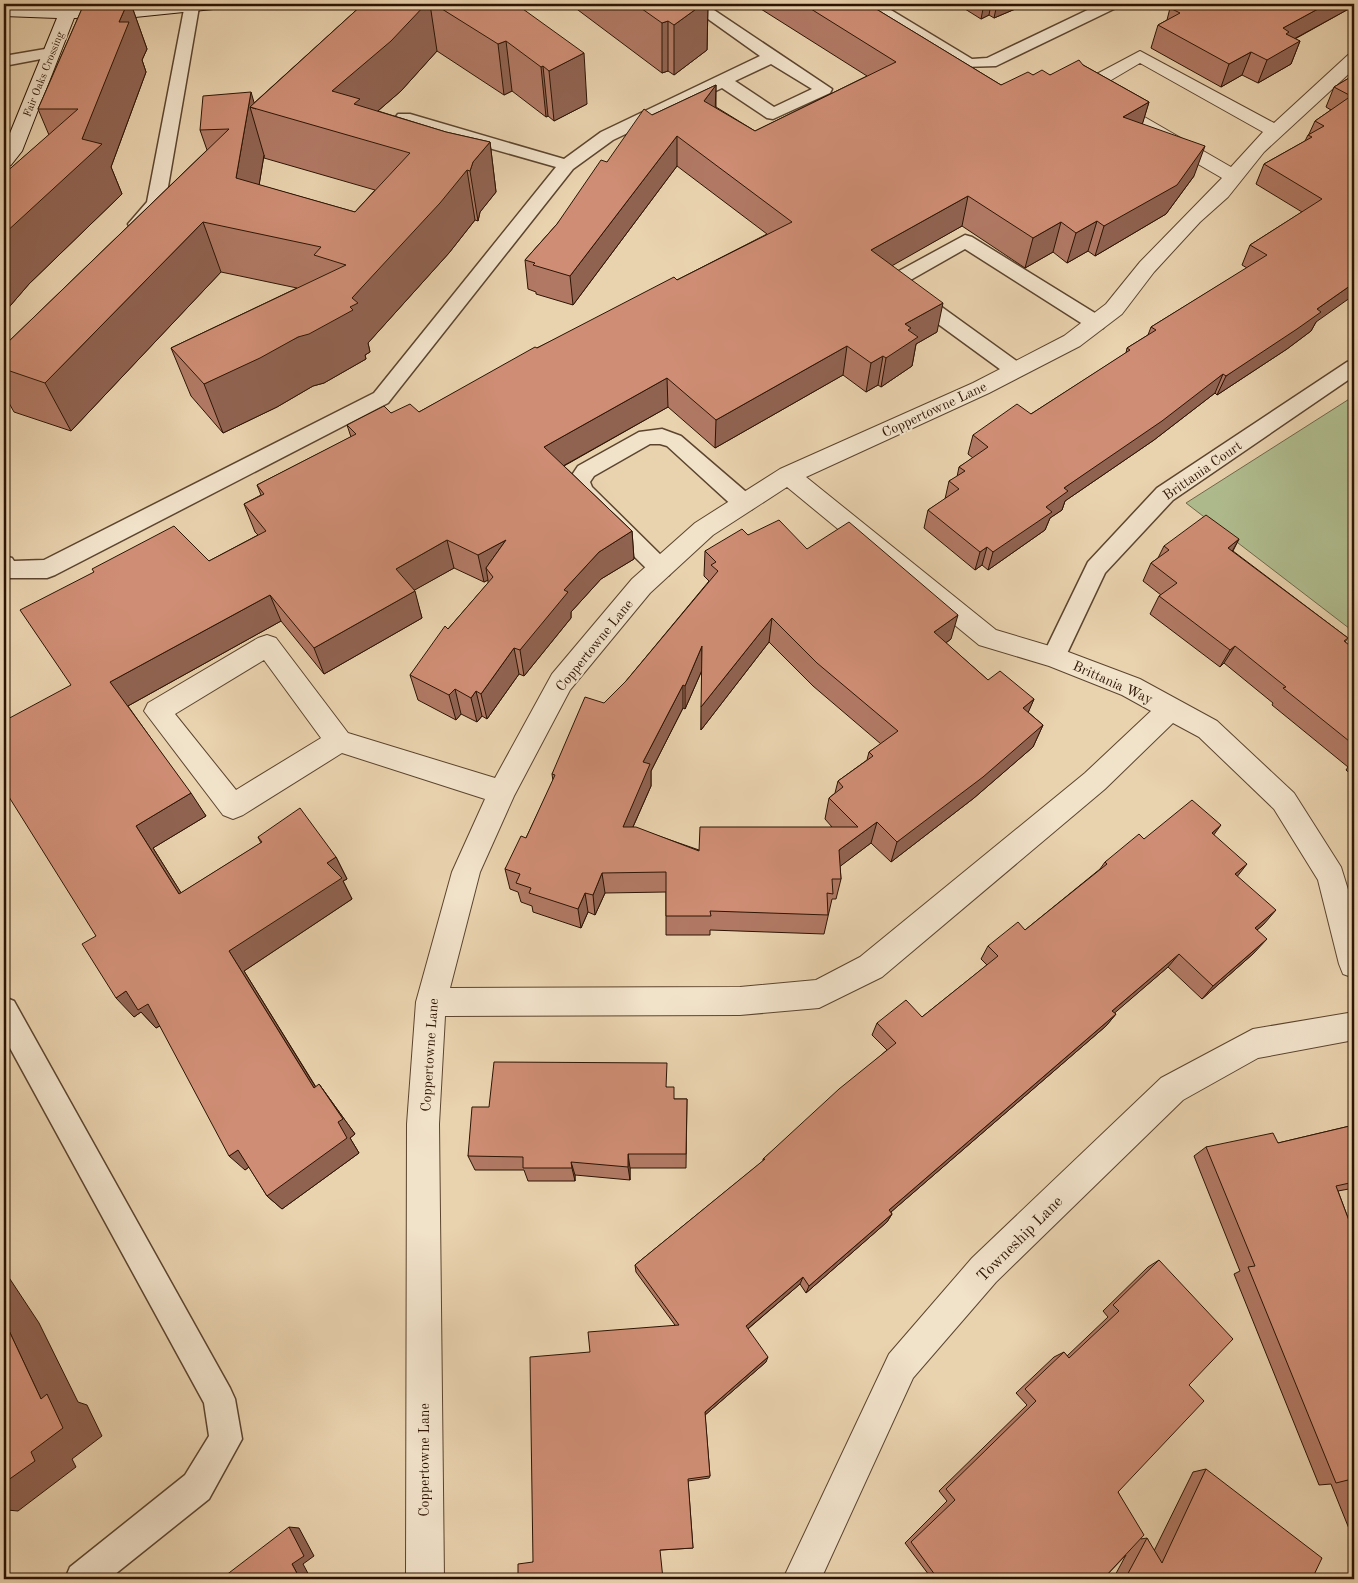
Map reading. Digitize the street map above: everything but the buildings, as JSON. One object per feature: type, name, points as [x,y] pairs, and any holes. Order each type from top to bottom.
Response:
[{"type":"street","points":[[4,11],[67,14],[213,4]]},
{"type":"street","name":"Fair Oaks Crossing","points":[[4,161],[12,151],[67,14]]},
{"type":"street","points":[[1234,177],[1083,88],[1140,56],[1275,131]]},
{"type":"street","name":"Coppertowne Lane","points":[[425,1579],[423,1124],[431,1002],[466,872],[502,792],[561,682],[641,586],[704,529],[788,475],[981,388],[1072,341],[1114,309],[1147,267],[1193,218],[1221,193],[1256,148],[1354,59]]},
{"type":"street","name":"Brittania Way","points":[[788,475],[988,638],[1054,657],[1131,687],[1208,729],[1284,801],[1331,876],[1354,964]]},
{"type":"street","points":[[339,741],[233,808],[157,712],[267,645],[339,741],[502,792]]},
{"type":"street","points":[[431,1002],[740,1001],[819,994],[871,967],[1095,781],[1170,709]]},
{"type":"street","name":"Towneship Lane","points":[[802,1579],[901,1366],[984,1270],[1172,1089],[1253,1044],[1354,1026]]},
{"type":"lane","points":[[695,4],[824,90],[773,114],[723,81]]},
{"type":"lane","points":[[870,4],[969,64],[990,62],[1112,4]]},
{"type":"lane","points":[[123,238],[156,204],[191,7]]},
{"type":"lane","points":[[4,61],[51,53]]},
{"type":"lane","points":[[4,564],[7,570],[47,569],[381,398],[567,166],[607,136],[772,57]]},
{"type":"lane","points":[[404,118],[567,166]]},
{"type":"lane","points":[[1015,370],[893,282],[965,242],[1096,323]]},
{"type":"lane","name":"Brittania Court","points":[[1054,657],[1096,568],[1165,494],[1354,367]]},
{"type":"lane","points":[[661,568],[582,490],[580,481],[586,471],[646,437],[662,436],[674,441],[744,504]]},
{"type":"lane","points":[[4,1010],[220,1399],[226,1440],[197,1487],[82,1579]]},
{"type":"green space","points":[[1354,396],[1354,632],[1186,503]]}]
